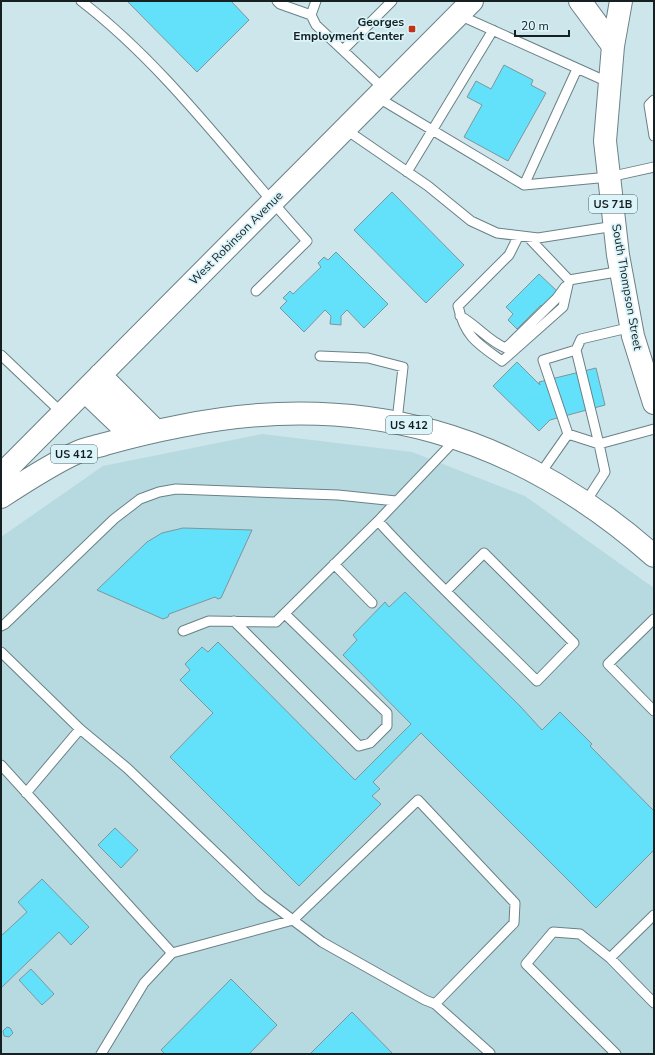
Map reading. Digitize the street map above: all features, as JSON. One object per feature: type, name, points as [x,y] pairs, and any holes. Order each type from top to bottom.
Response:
[{"type":"highway","points":[[580,1],[613,46]]},
{"type":"highway","name":"South Thompson Street","points":[[621,1],[613,46],[606,141],[615,226],[632,327],[654,403]]},
{"type":"highway","name":"West Robinson Avenue","points":[[1,475],[468,6]]},
{"type":"highway","points":[[100,375],[156,431]]},
{"type":"highway","points":[[85,390],[132,436]]},
{"type":"highway","name":"US 412","points":[[1,497],[78,452],[132,436],[214,419],[281,413],[344,415],[397,421],[457,438],[508,457],[554,481],[585,503],[644,537],[654,556]]},
{"type":"lane","points":[[81,1],[109,23],[192,108],[306,241],[256,291]]},
{"type":"lane","points":[[277,1],[280,4],[310,15],[316,24],[343,50],[380,93],[433,131],[524,185],[610,177],[654,167]]},
{"type":"lane","points":[[310,15],[316,1]]},
{"type":"lane","points":[[343,50],[392,1]]},
{"type":"lane","points":[[468,6],[493,30],[610,83]]},
{"type":"lane","points":[[407,172],[493,30]]},
{"type":"lane","points":[[524,185],[577,69]]},
{"type":"lane","points":[[654,100],[649,105],[654,136]]},
{"type":"lane","points":[[345,128],[472,221],[497,233],[518,237],[538,238],[615,226]]},
{"type":"lane","points":[[518,237],[509,255],[458,306],[465,329],[477,343],[502,362],[563,307],[569,280]]},
{"type":"lane","points":[[528,237],[569,280]]},
{"type":"lane","points":[[460,316],[471,322],[495,344],[506,348],[557,298],[569,280],[622,271]]},
{"type":"lane","points":[[585,503],[605,472],[576,350],[581,339],[632,327]]},
{"type":"lane","points":[[568,434],[543,360],[576,350]]},
{"type":"lane","points":[[1,355],[62,413]]},
{"type":"lane","points":[[320,356],[368,358],[403,367],[397,421]]},
{"type":"lane","points":[[568,434],[599,444],[654,429]]},
{"type":"lane","points":[[540,474],[568,434]]},
{"type":"lane","points":[[184,631],[210,621],[276,622],[378,521],[457,438]]},
{"type":"lane","points":[[1,626],[5,624],[114,519],[140,499],[159,492],[176,489],[331,494],[396,501]]},
{"type":"lane","points":[[378,521],[446,591],[537,681],[574,643],[484,553],[446,591]]},
{"type":"lane","points":[[334,564],[372,603]]},
{"type":"lane","points":[[234,621],[359,746],[370,743],[387,726],[387,713],[285,614]]},
{"type":"lane","points":[[654,619],[608,664],[654,711]]},
{"type":"lane","points":[[1,652],[80,729],[127,768],[261,896],[322,942],[425,1000],[436,1004],[490,1053]]},
{"type":"lane","points":[[26,793],[80,729]]},
{"type":"lane","points":[[1,765],[172,953]]},
{"type":"lane","points":[[101,1054],[144,983],[172,953],[293,920],[418,800],[515,903],[514,923],[436,1004]]},
{"type":"lane","points":[[610,958],[654,915]]},
{"type":"lane","points":[[616,1054],[526,964],[553,932],[580,934],[610,958],[654,1003]]},
{"type":"shaded area","points":[[262,434],[412,452],[525,496],[654,588],[654,1054],[1,1054],[1,537],[103,466]]},
{"type":"building","points":[[127,1],[231,1],[249,20],[197,72]]},
{"type":"building","points":[[504,65],[533,80],[531,85],[546,93],[508,161],[464,137],[482,105],[467,97],[476,81],[491,89]]},
{"type":"building","points":[[392,192],[464,265],[426,303],[354,230]]},
{"type":"building","points":[[336,252],[388,304],[364,328],[347,310],[341,316],[341,325],[330,324],[331,316],[325,310],[304,332],[280,308],[287,301],[283,298],[290,291],[293,294],[321,267],[318,263],[324,257],[328,260]]},
{"type":"building","points":[[539,274],[557,291],[553,295],[556,298],[543,307],[541,305],[517,329],[508,320],[513,314],[506,307]]},
{"type":"building","points":[[517,362],[540,385],[539,382],[596,368],[605,405],[550,420],[539,431],[493,386]]},
{"type":"building","points":[[183,528],[252,530],[221,598],[218,599],[215,597],[169,614],[168,617],[163,619],[97,590],[147,542],[162,533]]},
{"type":"building","points":[[405,592],[520,706],[542,730],[560,712],[592,744],[590,746],[654,811],[654,850],[596,908],[421,733],[373,782],[380,789],[372,796],[381,804],[299,886],[170,757],[213,713],[180,680],[190,670],[185,664],[202,647],[208,652],[218,642],[355,780],[411,724],[343,655],[357,640],[353,635],[385,602],[389,607]]},
{"type":"building","points":[[115,828],[138,850],[121,868],[98,845]]},
{"type":"building","points":[[42,879],[89,927],[71,945],[59,932],[1,988],[1,936],[27,912],[18,902]]},
{"type":"building","points":[[31,969],[54,994],[42,1005],[19,980]]},
{"type":"building","points":[[231,979],[277,1025],[249,1054],[165,1054],[161,1050]]},
{"type":"building","points":[[352,1012],[393,1054],[310,1054]]},
{"type":"building","points":[[7,1027],[10,1028],[13,1033],[9,1037],[4,1036],[3,1031]]},
{"type":"place","name":"Georges Employment Center","points":[[412,29]]}]
